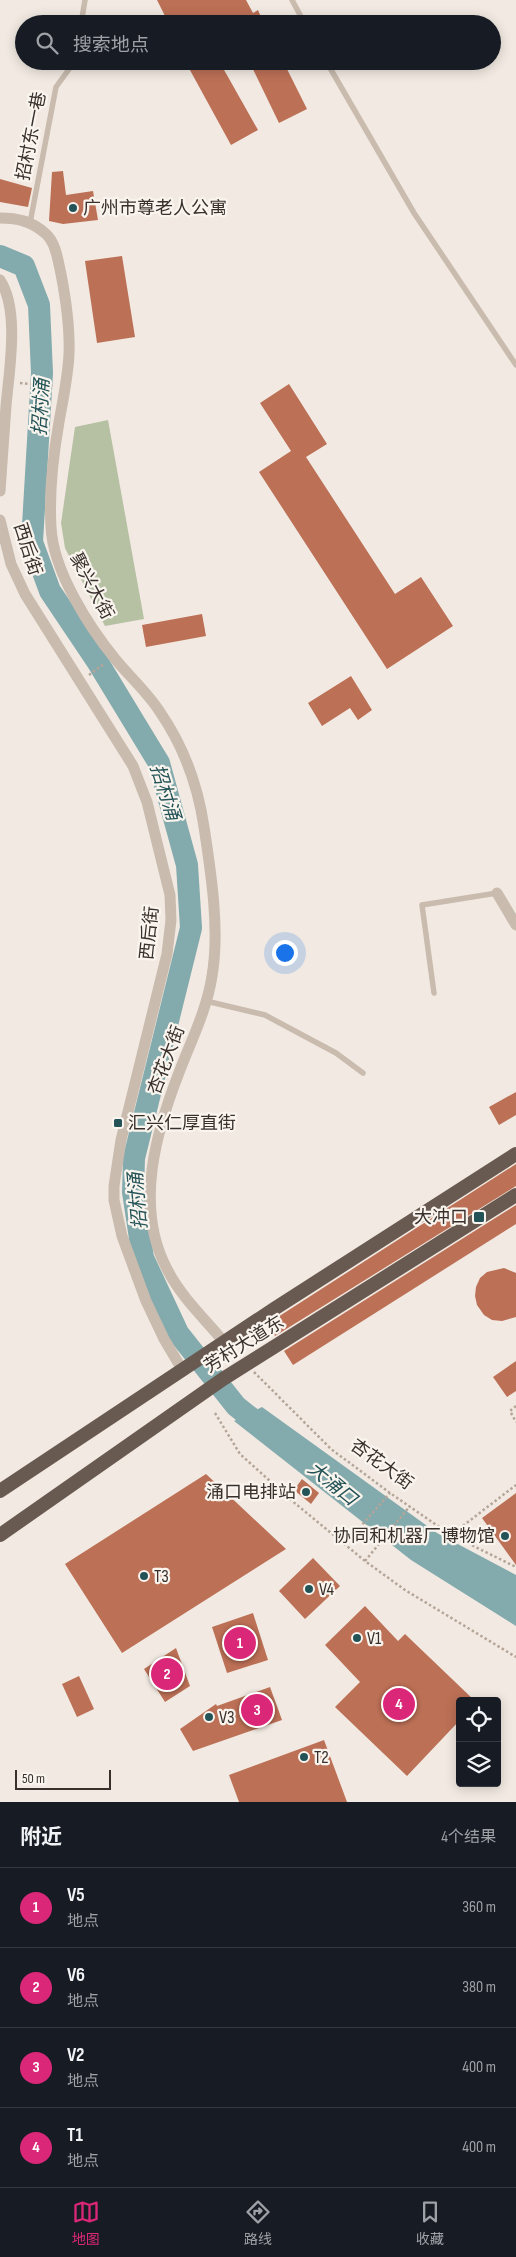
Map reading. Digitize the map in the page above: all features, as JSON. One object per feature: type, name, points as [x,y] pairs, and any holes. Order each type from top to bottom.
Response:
[{"type":"highway","name":"芳村大道东","points":[[0,1492],[188,1368],[224,1342],[516,1154]]},
{"type":"highway","name":"芳村大道东","points":[[0,1535],[208,1388],[516,1195]]},
{"type":"street","name":"聚兴大街","points":[[0,218],[18,219],[30,223],[47,234],[53,243],[61,277],[69,352],[65,394],[59,424],[52,481],[51,529],[54,551],[74,594],[114,657],[158,708],[181,748],[191,770]]},
{"type":"street","points":[[0,280],[9,302],[11,326],[9,382],[0,491]]},
{"type":"street","name":"西后街","points":[[0,520],[7,550],[17,579],[34,610],[122,748],[140,783],[158,847],[171,905],[167,954],[121,1140],[114,1186],[114,1200],[122,1236],[146,1301],[164,1339],[188,1368]]},
{"type":"street","name":"杏花大街","points":[[191,770],[202,814],[212,902],[213,974],[206,1001],[167,1105],[157,1142],[150,1189],[151,1207],[155,1238],[166,1268],[176,1284],[224,1342]]},
{"type":"street","points":[[497,893],[516,925]]},
{"type":"lane","points":[[82,15],[85,0]]},
{"type":"lane","points":[[292,0],[300,15]]},
{"type":"lane","name":"招村东一巷","points":[[30,223],[56,87],[68,70]]},
{"type":"lane","points":[[331,70],[414,213],[516,365]]},
{"type":"lane","points":[[434,993],[422,905],[497,893]]},
{"type":"lane","points":[[206,1001],[265,1015],[336,1054],[363,1073]]},
{"type":"path","points":[[22,383],[55,386]]},
{"type":"path","points":[[80,682],[114,657]]},
{"type":"path","name":"杏花大街","points":[[247,1364],[331,1449],[451,1535],[515,1565]]},
{"type":"path","points":[[516,1406],[510,1411],[516,1422]]},
{"type":"path","points":[[215,1413],[240,1454],[291,1500],[346,1543],[365,1561],[405,1590],[516,1657]]},
{"type":"path","points":[[451,1535],[516,1485]]},
{"type":"path","points":[[346,1543],[390,1493]]},
{"type":"path","points":[[365,1561],[410,1506]]},
{"type":"green space","points":[[108,420],[144,619],[105,626],[65,548],[61,523],[75,427]]},
{"type":"water","name":"大涌口","points":[[262,1407],[437,1533],[516,1575],[516,1626],[411,1560],[234,1421]]},
{"type":"building","points":[[157,0],[246,0],[253,13],[258,10],[260,15],[164,15]]},
{"type":"building","points":[[190,70],[224,70],[258,130],[231,145]]},
{"type":"building","points":[[253,70],[288,70],[307,109],[279,123]]},
{"type":"building","name":"广州市尊老人公寓","points":[[63,171],[66,195],[93,191],[98,220],[63,224],[49,221],[52,172]]},
{"type":"building","points":[[0,179],[32,188],[28,207],[0,202]]},
{"type":"building","points":[[122,256],[135,337],[97,343],[85,261]]},
{"type":"building","points":[[289,384],[327,444],[306,457],[395,594],[421,577],[453,626],[387,669],[259,472],[291,451],[260,403]]},
{"type":"building","points":[[202,614],[206,636],[146,647],[142,625]]},
{"type":"building","points":[[351,676],[372,710],[358,720],[350,708],[322,726],[308,703]]},
{"type":"building","points":[[516,1092],[516,1115],[499,1125],[489,1107]]},
{"type":"building","points":[[516,1164],[516,1186],[275,1336],[267,1324]]},
{"type":"building","points":[[516,1205],[516,1224],[293,1365],[284,1351]]},
{"type":"building","points":[[504,1268],[516,1273],[516,1317],[502,1321],[492,1320],[484,1315],[477,1305],[476,1287],[480,1278],[487,1272]]},
{"type":"building","points":[[516,1361],[516,1391],[507,1397],[493,1377]]},
{"type":"building","name":"T3","points":[[206,1474],[286,1549],[122,1653],[65,1564]]},
{"type":"building","name":"涌口电排站","points":[[302,1479],[319,1493],[311,1504],[294,1490]]},
{"type":"building","name":"协同和机器厂博物馆","points":[[516,1493],[516,1565],[482,1518]]},
{"type":"building","name":"V4","points":[[313,1558],[340,1586],[305,1619],[279,1591]]},
{"type":"building","points":[[365,1606],[398,1641],[405,1634],[471,1697],[456,1697],[456,1724],[407,1776],[335,1707],[360,1682],[325,1645]]},
{"type":"building","points":[[253,1613],[268,1660],[227,1673],[212,1627]]},
{"type":"building","points":[[176,1648],[190,1686],[165,1702],[144,1669]]},
{"type":"building","points":[[79,1676],[94,1709],[77,1717],[62,1684]]},
{"type":"building","points":[[270,1687],[282,1720],[193,1751],[180,1729],[216,1704],[217,1706]]},
{"type":"building","name":"T2","points":[[324,1740],[347,1802],[239,1802],[229,1775]]},
{"type":"waterway","name":"招村涌","points":[[0,256],[24,266],[39,305],[42,373],[32,542],[50,591],[97,661],[159,763],[187,865],[191,928],[134,1158],[133,1192],[143,1258],[178,1333],[236,1406],[271,1434]]},
{"type":"place","name":"广州市尊老人公寓","points":[[73,208]]},
{"type":"place","name":"汇兴仁厚直街","points":[[118,1123]]},
{"type":"place","name":"大冲口","points":[[479,1217]]},
{"type":"place","name":"涌口电排站","points":[[306,1492]]},
{"type":"place","name":"协同和机器厂博物馆","points":[[505,1536]]},
{"type":"place","name":"T3","points":[[144,1576]]},
{"type":"place","name":"V4","points":[[309,1589]]},
{"type":"place","name":"V1","points":[[357,1638]]},
{"type":"place","name":"V5","points":[[240,1643]]},
{"type":"place","name":"V6","points":[[167,1674]]},
{"type":"place","name":"T1","points":[[399,1704]]},
{"type":"place","name":"V2","points":[[257,1710]]},
{"type":"place","name":"V3","points":[[209,1717]]},
{"type":"place","name":"T2","points":[[304,1757]]}]
